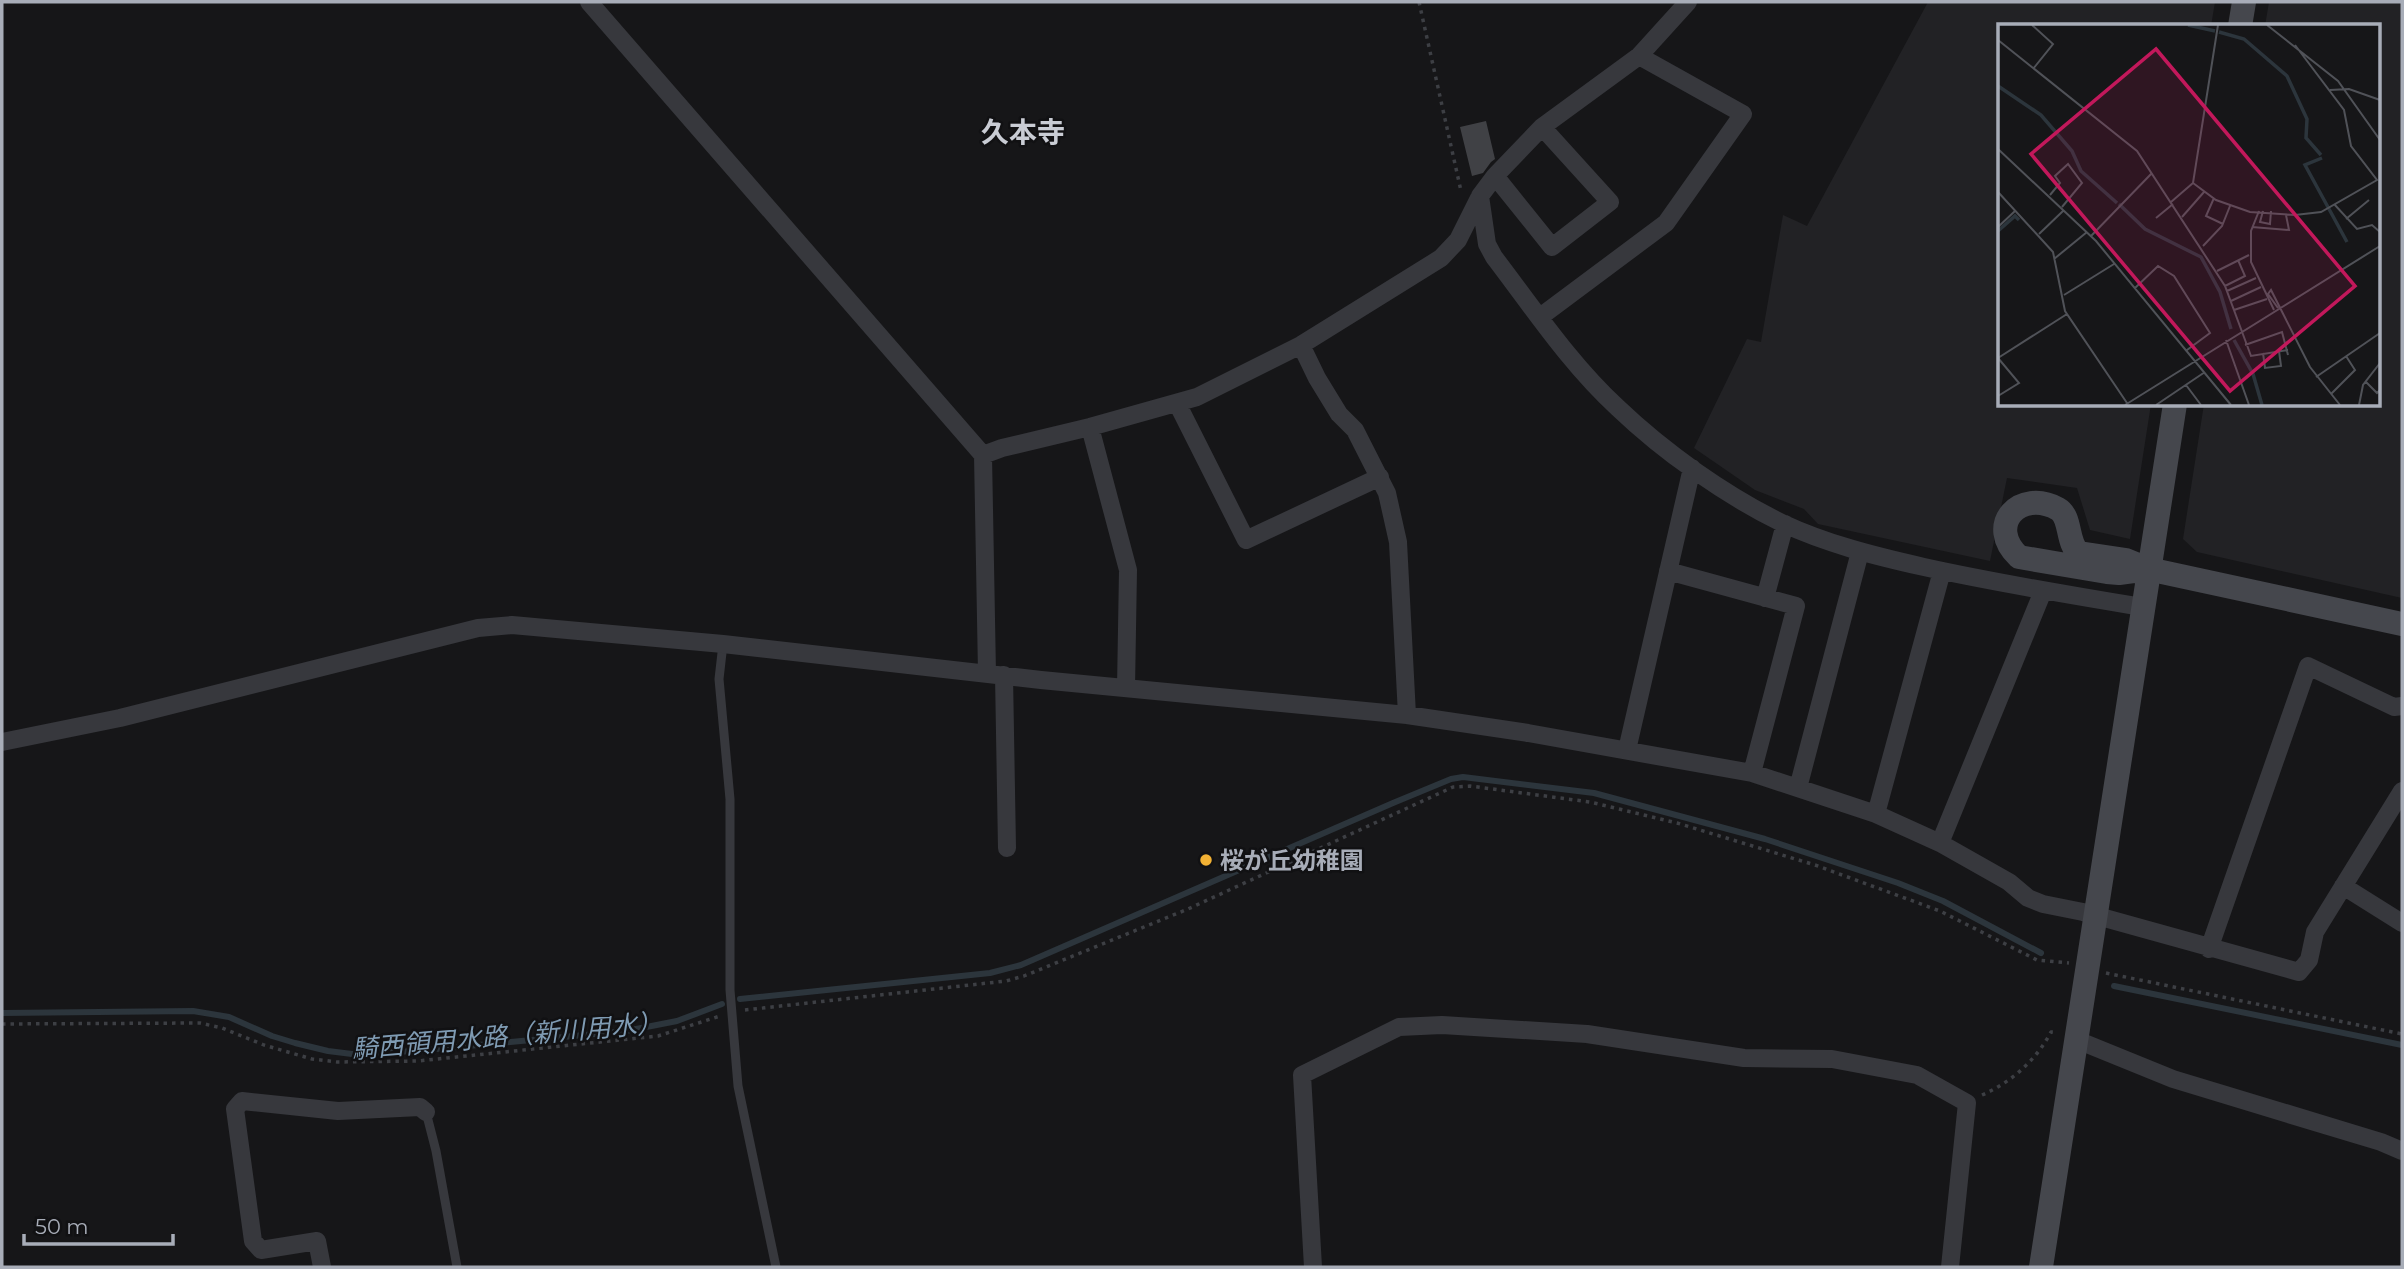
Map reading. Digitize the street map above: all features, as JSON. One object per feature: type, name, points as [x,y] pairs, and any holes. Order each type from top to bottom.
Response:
[{"type":"street","points":[[589,2],[983,455],[1007,848]]},
{"type":"street","points":[[983,455],[1197,397],[1301,345],[1441,258],[1458,240],[1480,196],[1495,176],[1542,127],[1639,56],[1688,2]]},
{"type":"street","points":[[2239,24],[2244,2]]},
{"type":"street","points":[[1540,317],[1667,223],[1743,114],[1639,56]]},
{"type":"street","points":[[1495,176],[1552,247],[1610,202],[1542,127]]},
{"type":"street","points":[[1480,196],[1487,244],[1493,257],[1561,345],[1618,408],[1692,468],[1739,500],[1785,524],[1860,552],[1942,571],[2142,607]]},
{"type":"street","points":[[1301,345],[1317,379],[1339,414],[1355,430],[1387,493],[1398,542],[1407,715]]},
{"type":"street","points":[[1177,403],[1246,540],[1380,477]]},
{"type":"street","points":[[2040,1267],[2070,1036],[2095,915],[2175,406]]},
{"type":"street","points":[[1090,427],[1128,570],[1126,688]]},
{"type":"street","points":[[1627,750],[1692,468]]},
{"type":"street","points":[[2148,569],[2107,572],[2019,557],[2006,540],[2008,518],[2017,507],[2031,502],[2058,509],[2062,513],[2074,549],[2079,553],[2126,560],[2148,569],[2402,624]]},
{"type":"street","points":[[1765,598],[1785,524]]},
{"type":"street","points":[[1798,788],[1860,552]]},
{"type":"street","points":[[1668,571],[1796,606],[1752,773]]},
{"type":"street","points":[[1876,814],[1942,571]]},
{"type":"street","points":[[1940,842],[2043,590]]},
{"type":"street","points":[[2,743],[120,718],[478,628],[512,625],[723,644],[1126,688],[1407,715],[1752,773],[1876,814],[1940,842],[2009,882],[2028,898],[2043,904],[2095,915],[2299,972],[2309,960],[2315,932],[2402,791]]},
{"type":"street","points":[[2209,948],[2308,666],[2394,707],[2402,706]]},
{"type":"street","points":[[2343,886],[2402,923]]},
{"type":"street","points":[[1313,1267],[1302,1075],[1399,1027],[1442,1025],[1587,1034],[1744,1058],[1832,1059],[1917,1075],[1967,1103],[1950,1267]]},
{"type":"street","points":[[2070,1036],[2174,1079],[2381,1142],[2402,1151]]},
{"type":"street","points":[[322,1267],[317,1241],[261,1251],[253,1241],[235,1109],[242,1101],[338,1111],[420,1107],[426,1112]]},
{"type":"lane","points":[[723,644],[719,678],[730,799],[730,990],[738,1086],[776,1267]]},
{"type":"lane","points":[[426,1112],[457,1267]]},
{"type":"path","points":[[1419,2],[1468,220]]},
{"type":"path","points":[[2,1024],[200,1023],[312,1059],[337,1062],[418,1061],[658,1036],[732,1012],[758,1007],[1006,981],[1188,909],[1453,787],[1470,786],[1590,802],[1689,827],[1815,865],[1940,911],[2037,960],[2073,963]]},
{"type":"path","points":[[2102,972],[2402,1034]]},
{"type":"path","points":[[1967,1103],[1998,1088],[2022,1070],[2045,1044],[2051,1031],[2070,1036]]},
{"type":"shaded area","points":[[1928,2],[2215,2],[2211,24],[1998,24],[1998,406],[2151,406],[2130,539],[2090,530],[2077,488],[2007,478],[1990,561],[1818,524],[1804,509],[1755,490],[1694,448],[1747,339],[1761,342],[1783,215],[1807,226]]},
{"type":"shaded area","points":[[2269,2],[2402,2],[2402,598],[2197,552],[2183,539],[2204,406],[2380,406],[2380,24],[2265,24]]},
{"type":"building","points":[[1486,121],[1495,159],[1483,173],[1472,176],[1460,127]]},
{"type":"waterway","name":"騎西領用水路（新川用水）","points":[[740,999],[990,973],[1021,965],[1393,803],[1451,779],[1463,777],[1594,793],[1765,839],[1898,883],[1943,901],[2041,953]]},
{"type":"waterway","name":"騎西領用水路（新川用水）","points":[[2114,986],[2402,1045]]},
{"type":"waterway","name":"騎西領用水路（新川用水）","points":[[2,1013],[193,1011],[229,1017],[295,1043],[352,1054],[415,1051],[626,1031],[677,1021],[722,1004]]},
{"type":"place","name":"桜が丘幼稚園","points":[[1206,860]]},
{"type":"district","name":"久本寺","points":[[1023,132]]}]
